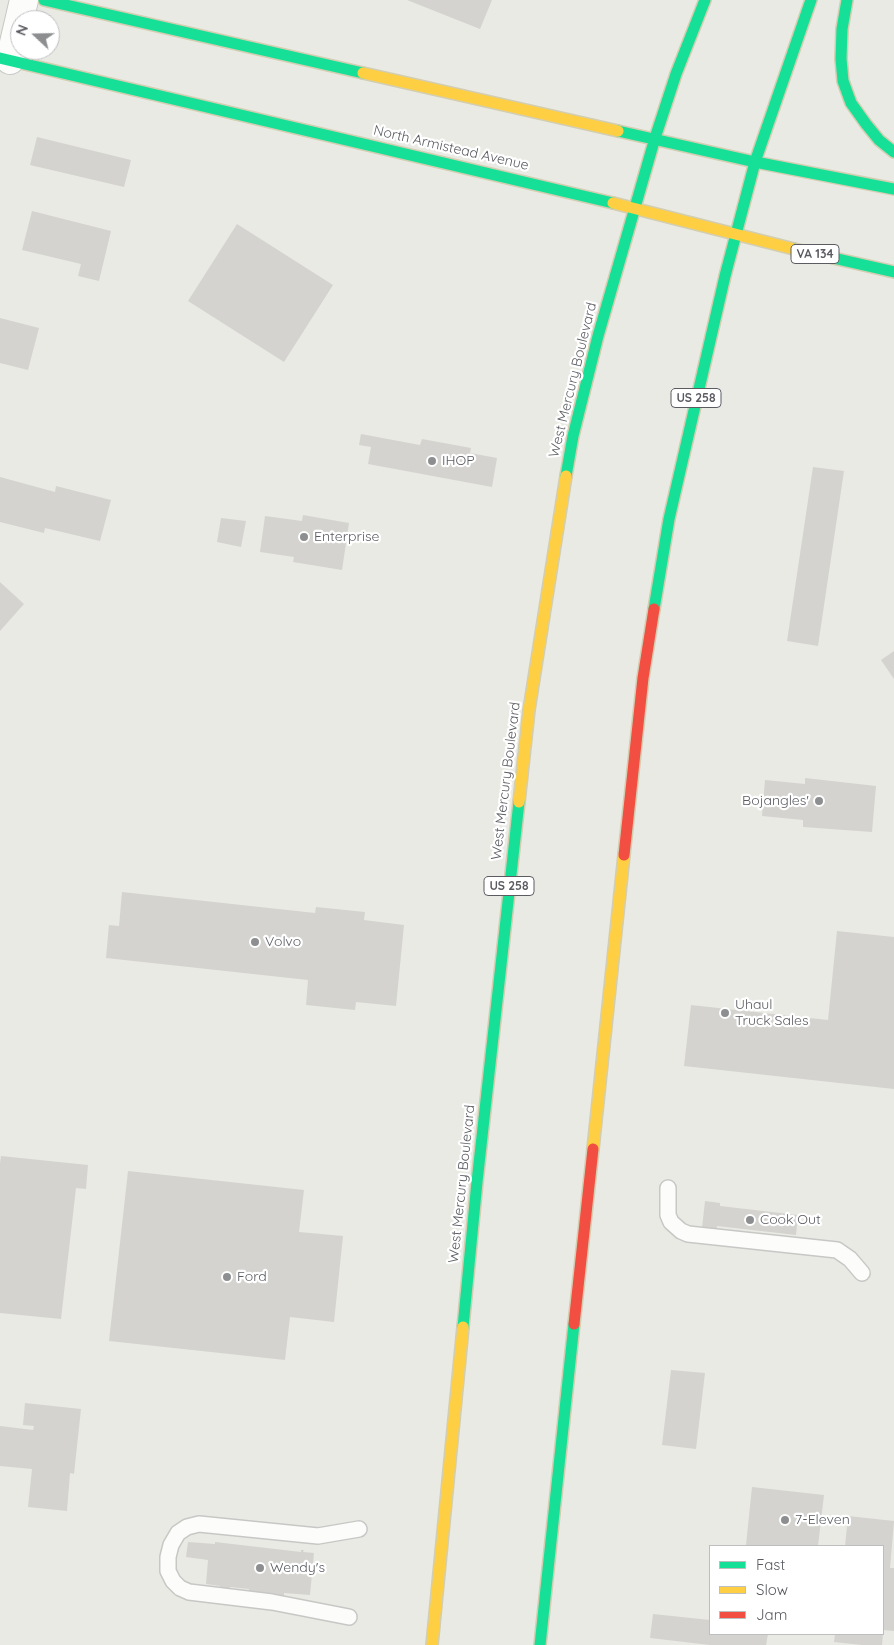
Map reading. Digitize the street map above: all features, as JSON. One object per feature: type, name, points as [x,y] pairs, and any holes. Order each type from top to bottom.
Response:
[{"type":"main road","points":[[44,0],[755,162],[894,189]]},
{"type":"main road","name":"West Mercury Boulevard","points":[[432,1645],[477,1182],[530,700],[544,609],[573,436],[598,336],[655,138],[676,74],[705,0]]},
{"type":"main road","name":"US 258","points":[[540,1645],[643,678],[669,519],[697,392],[755,162],[812,0]]},
{"type":"main road","points":[[847,0],[842,30],[841,59],[843,81],[851,103],[866,124],[879,140],[894,152]]},
{"type":"main road","name":"North Armistead Avenue","points":[[5,59],[635,208],[788,248],[894,272]]},
{"type":"street","points":[[5,59],[24,0]]},
{"type":"lane","points":[[668,1188],[668,1216],[670,1222],[681,1231],[688,1234],[836,1250],[850,1259],[862,1273]]},
{"type":"lane","points":[[349,1617],[272,1602],[189,1592],[180,1588],[173,1581],[168,1571],[168,1557],[171,1545],[178,1533],[187,1527],[199,1524],[318,1536],[359,1529]]},
{"type":"building","points":[[407,0],[492,0],[480,29]]},
{"type":"building","points":[[37,137],[131,160],[124,187],[30,165]]},
{"type":"building","points":[[32,211],[111,231],[99,281],[78,276],[81,264],[22,250]]},
{"type":"building","points":[[237,224],[333,285],[284,362],[188,301]]},
{"type":"building","points":[[0,318],[39,328],[28,370],[0,363]]},
{"type":"building","name":"IHOP","points":[[361,434],[420,445],[422,439],[471,448],[470,453],[497,458],[492,487],[368,464],[371,447],[359,445]]},
{"type":"building","points":[[813,467],[844,471],[818,646],[787,641]]},
{"type":"building","points":[[0,477],[55,492],[56,486],[111,500],[100,541],[45,528],[44,533],[0,522]]},
{"type":"building","name":"Enterprise","points":[[303,515],[349,523],[342,570],[293,562],[294,557],[260,552],[265,516],[302,521]]},
{"type":"building","points":[[221,518],[246,521],[241,547],[217,542]]},
{"type":"building","points":[[0,582],[24,604],[0,631]]},
{"type":"building","points":[[894,651],[894,679],[881,660]]},
{"type":"building","name":"Bojangles'","points":[[805,778],[876,786],[872,832],[803,827],[803,820],[762,816],[765,780],[805,784]]},
{"type":"building","name":"Volvo","points":[[122,892],[315,913],[316,907],[365,912],[364,920],[404,925],[396,1006],[356,1002],[355,1010],[306,1005],[308,980],[106,958],[109,925],[119,926]]},
{"type":"building","name":"Uhaul Truck Sales","points":[[837,931],[894,937],[894,1089],[684,1066],[691,1005],[828,1020]]},
{"type":"building","points":[[1,1156],[88,1165],[86,1189],[76,1188],[61,1319],[0,1313]]},
{"type":"building","name":"Ford","points":[[128,1171],[304,1190],[299,1232],[343,1236],[334,1322],[290,1317],[285,1360],[109,1341]]},
{"type":"building","name":"Cook Out","points":[[705,1201],[720,1203],[720,1206],[798,1215],[796,1235],[717,1226],[717,1230],[702,1228]]},
{"type":"building","points":[[671,1370],[705,1373],[696,1449],[662,1445]]},
{"type":"building","points":[[25,1403],[81,1409],[74,1474],[70,1473],[67,1511],[28,1507],[32,1469],[0,1466],[0,1426],[33,1430],[34,1426],[23,1425]]},
{"type":"building","name":"7-Eleven","points":[[752,1487],[824,1495],[818,1545],[746,1545]]},
{"type":"building","points":[[848,1516],[894,1521],[890,1568],[894,1568],[894,1631],[884,1630],[884,1545],[845,1545]]},
{"type":"building","name":"Wendy's","points":[[188,1542],[215,1544],[215,1542],[301,1552],[301,1550],[304,1550],[303,1552],[314,1553],[310,1595],[284,1593],[284,1599],[248,1595],[249,1589],[230,1587],[229,1593],[220,1592],[220,1586],[206,1584],[208,1560],[186,1557]]},
{"type":"building","points":[[653,1614],[709,1620],[709,1635],[768,1635],[766,1645],[710,1645],[650,1638]]},
{"type":"building","points":[[835,1635],[883,1635],[882,1645],[834,1642]]},
{"type":"traffic: fast","points":[[44,0],[363,73]]},
{"type":"traffic: fast","points":[[566,476],[573,436],[598,336],[655,138],[676,74],[705,0]]},
{"type":"traffic: fast","points":[[654,609],[669,519],[725,276],[755,162],[811,0]]},
{"type":"traffic: fast","points":[[847,0],[842,29],[841,59],[843,81],[851,103],[866,124],[879,140],[894,152]]},
{"type":"traffic: fast","points":[[0,58],[613,203]]},
{"type":"traffic: fast","points":[[618,131],[755,162],[894,189]]},
{"type":"traffic: fast","points":[[794,249],[894,272]]},
{"type":"traffic: fast","points":[[463,1327],[519,802]]},
{"type":"traffic: fast","points":[[540,1645],[574,1324]]},
{"type":"traffic: slow","points":[[363,73],[618,131]]},
{"type":"traffic: slow","points":[[613,203],[794,249]]},
{"type":"traffic: slow","points":[[519,802],[529,710],[566,476]]},
{"type":"traffic: slow","points":[[593,1149],[624,855]]},
{"type":"traffic: slow","points":[[432,1645],[463,1327]]},
{"type":"traffic: jam","points":[[624,855],[643,678],[654,609]]},
{"type":"traffic: jam","points":[[574,1324],[593,1149]]},
{"type":"place","name":"IHOP","points":[[432,461]]},
{"type":"place","name":"Enterprise","points":[[304,537]]},
{"type":"place","name":"Bojangles'","points":[[819,801]]},
{"type":"place","name":"Volvo","points":[[255,942]]},
{"type":"place","name":"Uhaul Truck Sales","points":[[725,1013]]},
{"type":"place","name":"Cook Out","points":[[750,1220]]},
{"type":"place","name":"Ford","points":[[227,1277]]},
{"type":"place","name":"7-Eleven","points":[[785,1520]]},
{"type":"place","name":"Wendy's","points":[[260,1568]]}]
